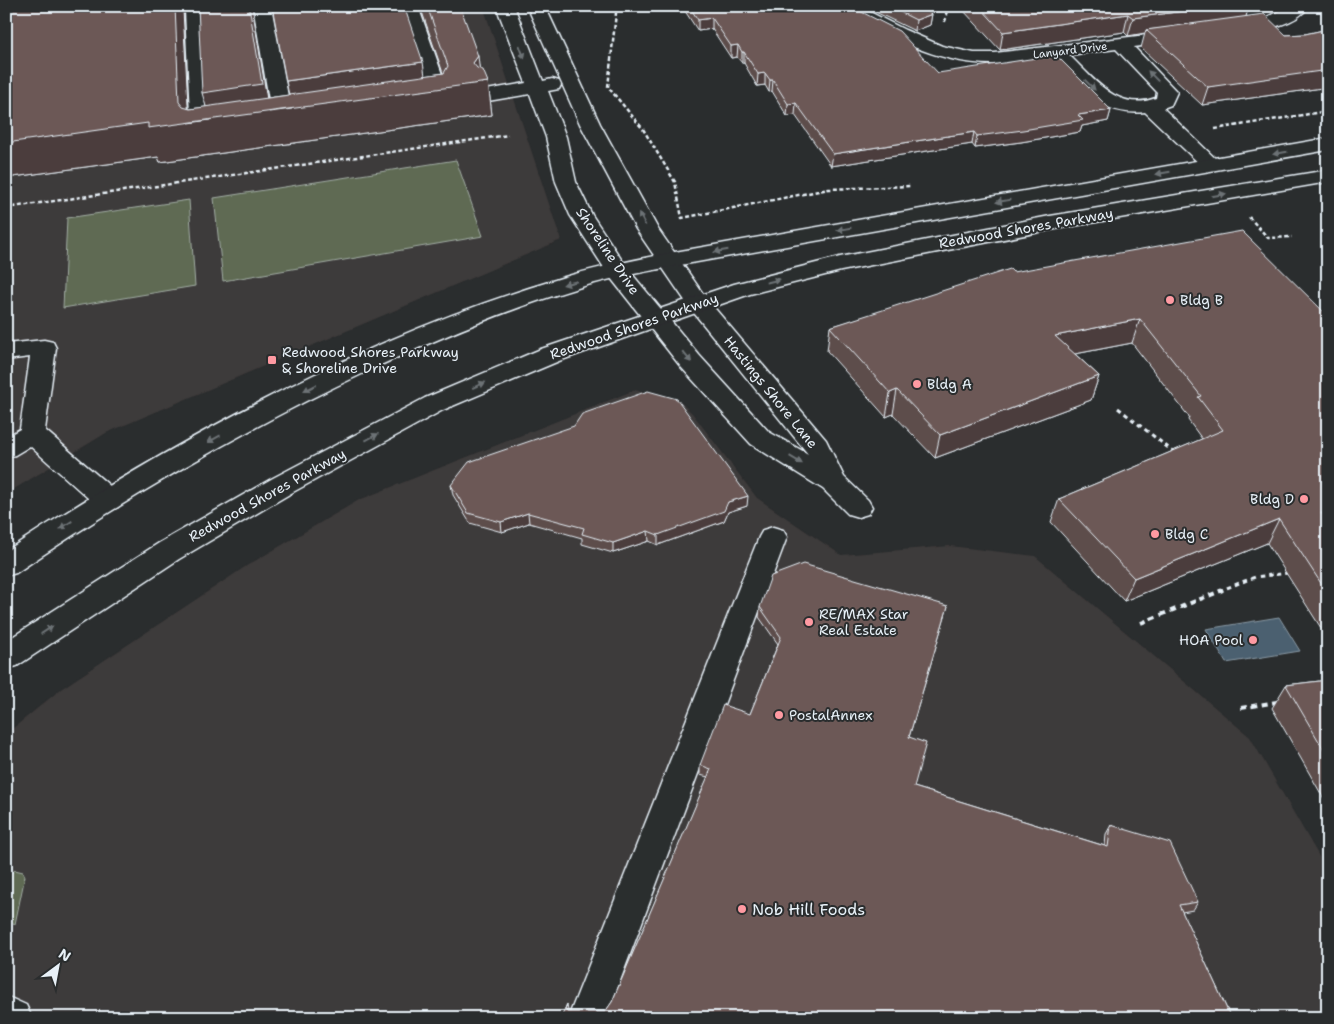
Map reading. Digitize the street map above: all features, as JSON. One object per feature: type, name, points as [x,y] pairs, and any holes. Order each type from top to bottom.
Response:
[{"type":"street","points":[[262,6],[283,123]]},
{"type":"street","points":[[409,6],[441,100],[412,104]]},
{"type":"street","name":"Shoreline Drive","points":[[505,6],[556,137],[566,182],[581,215],[618,272],[696,368],[760,438],[833,482]]},
{"type":"street","points":[[536,6],[590,124],[647,229],[698,303]]},
{"type":"street","name":"Lanyard Drive","points":[[844,6],[929,48],[957,57],[995,59],[1194,34]]},
{"type":"street","points":[[1222,30],[1258,25],[1289,16],[1300,6]]},
{"type":"street","points":[[194,10],[201,135],[228,131]]},
{"type":"street","points":[[1055,52],[1108,100],[1127,106],[1149,106],[1164,101],[1167,92],[1120,43]]},
{"type":"street","points":[[488,95],[571,83]]},
{"type":"street","points":[[1149,106],[1212,164]]},
{"type":"street","points":[[6,565],[108,500],[257,415],[339,374],[439,330],[563,284],[669,260],[1328,144]]},
{"type":"street","name":"Redwood Shores Parkway","points":[[6,656],[169,551],[291,481],[434,404],[550,355],[751,286],[840,264],[927,246],[1328,176]]},
{"type":"street","name":"Hastings Shore Lane","points":[[698,303],[817,446],[833,482],[858,507]]},
{"type":"street","points":[[6,352],[44,348],[32,433]]},
{"type":"street","points":[[32,433],[108,500]]},
{"type":"street","points":[[6,449],[32,433]]},
{"type":"street","points":[[587,1018],[773,537]]},
{"type":"street","points":[[6,1015],[13,1018]]},
{"type":"path","points":[[613,6],[616,13],[608,87],[642,129],[675,182],[682,218],[829,189],[918,186]]},
{"type":"path","points":[[1187,141],[1214,129],[1328,111]]},
{"type":"path","points":[[6,208],[508,136]]},
{"type":"path","points":[[1246,212],[1268,238],[1292,237]]},
{"type":"path","points":[[1118,408],[1178,455]]},
{"type":"path","points":[[1141,623],[1255,577],[1299,572]]},
{"type":"path","points":[[1241,708],[1280,701]]},
{"type":"shaded area","points":[[6,6],[483,6],[561,240],[106,433],[6,494]]},
{"type":"shaded area","points":[[635,390],[654,396],[677,399],[692,413],[757,498],[841,555],[950,546],[1035,556],[1250,737],[1328,872],[1328,1018],[6,1018],[6,734],[61,689],[248,565],[359,500]]},
{"type":"green space","points":[[456,160],[483,236],[223,281],[214,198]]},
{"type":"green space","points":[[189,200],[195,286],[63,308],[67,218]]},
{"type":"green space","points":[[15,870],[23,872],[25,876],[15,924],[6,920],[6,877]]},
{"type":"water","name":"HOA Pool","points":[[1279,617],[1300,651],[1226,663],[1206,629]]},
{"type":"building","points":[[6,6],[175,6],[179,102],[183,107],[190,109],[444,73],[448,66],[427,6],[460,6],[478,56],[473,63],[477,68],[483,70],[488,82],[148,128],[148,123],[6,143]]},
{"type":"building","points":[[198,6],[249,6],[262,84],[202,93]]},
{"type":"building","points":[[272,6],[404,6],[423,62],[286,81]]},
{"type":"building","points":[[689,6],[850,6],[899,31],[938,73],[1056,55],[1111,110],[1078,115],[1083,120],[1023,130],[977,136],[974,132],[833,154],[796,103],[788,104],[773,80],[770,80],[765,73],[758,74],[744,52],[742,52],[738,45],[731,46],[712,18],[698,20]]},
{"type":"building","points":[[888,6],[916,6],[932,14],[916,20]]},
{"type":"building","points":[[979,6],[1220,6],[1133,18],[1128,14],[1003,32]]},
{"type":"building","points":[[1264,14],[1286,35],[1305,34],[1328,29],[1328,62],[1323,64],[1328,70],[1208,87],[1146,30]]},
{"type":"building","points":[[1242,231],[1328,316],[1328,513],[1321,513],[1328,523],[1328,594],[1279,519],[1134,578],[1059,499],[1223,430],[1198,397],[1201,396],[1140,319],[1055,336],[1099,376],[940,435],[897,390],[890,393],[830,327],[1010,269],[1013,272]]},
{"type":"building","points":[[648,391],[677,399],[748,496],[728,502],[724,511],[658,535],[648,531],[613,543],[582,534],[584,528],[528,513],[501,522],[468,513],[451,485],[469,462],[574,426],[582,414]]},
{"type":"building","points":[[803,564],[948,606],[909,737],[926,743],[914,787],[1108,847],[1111,825],[1170,843],[1198,902],[1179,905],[1231,1018],[561,1018],[567,1004],[565,1009],[567,1012],[605,1012],[612,1002],[711,769],[700,765],[723,705],[750,714],[781,637],[760,607],[771,576]]},
{"type":"building","points":[[1328,680],[1328,757],[1286,685]]},
{"type":"place","name":"Bldg B","points":[[1170,300]]},
{"type":"place","name":"Redwood Shores Parkway & Shoreline Drive","points":[[272,360]]},
{"type":"place","name":"Bldg A","points":[[917,384]]},
{"type":"place","name":"Bldg D","points":[[1304,499]]},
{"type":"place","name":"Bldg C","points":[[1155,534]]},
{"type":"place","name":"RE/MAX Star Real Estate","points":[[809,622]]},
{"type":"place","name":"HOA Pool","points":[[1253,640]]},
{"type":"place","name":"PostalAnnex","points":[[779,715]]},
{"type":"place","name":"Nob Hill Foods","points":[[742,909]]}]
